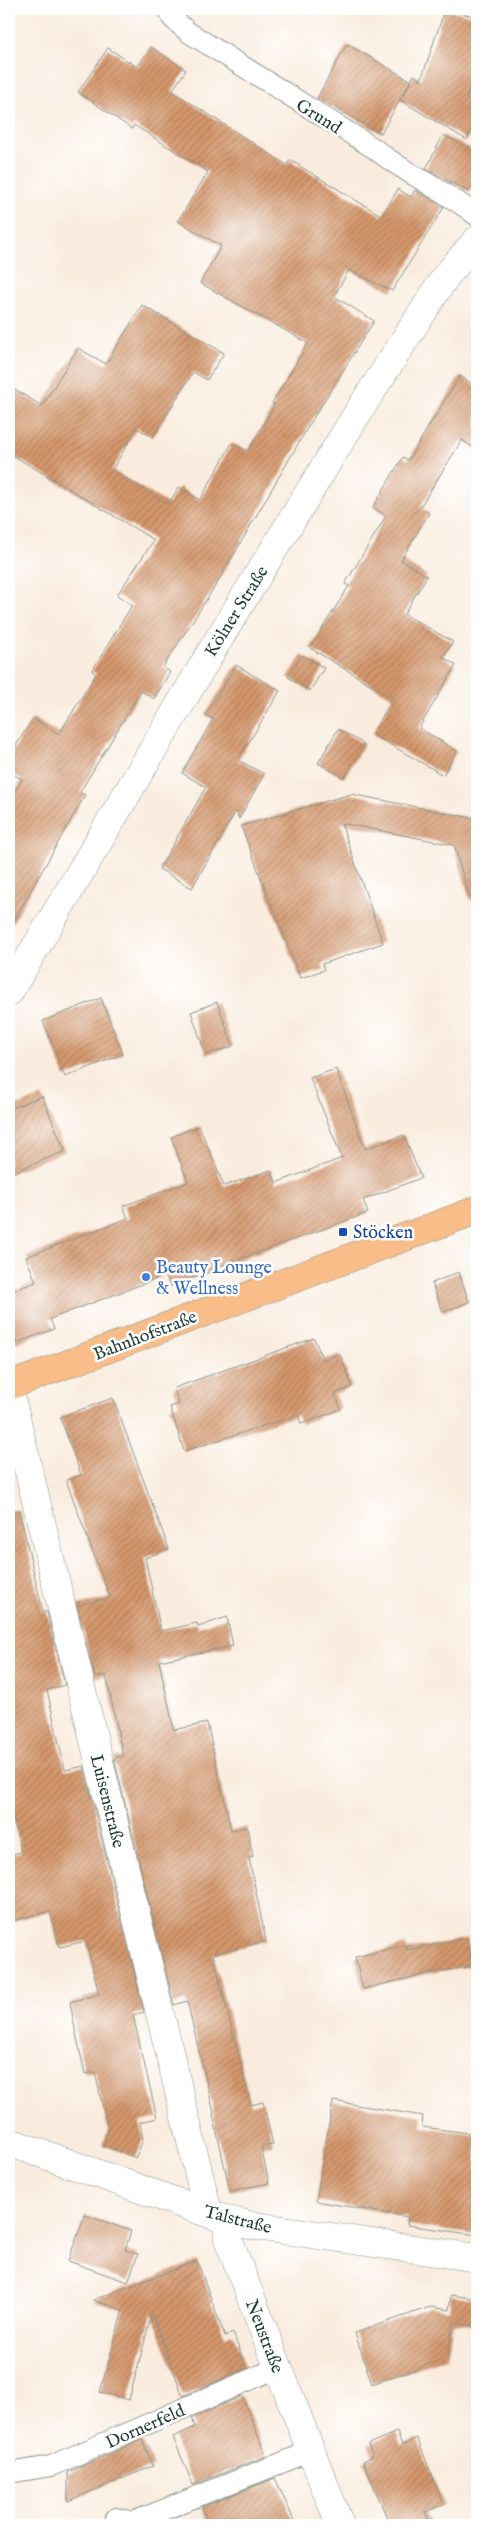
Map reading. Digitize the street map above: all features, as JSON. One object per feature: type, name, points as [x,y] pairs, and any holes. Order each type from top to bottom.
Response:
[{"type":"main road","name":"Bahnhofstraße","points":[[9,1388],[477,1210]]},
{"type":"street","name":"Kölner Straße","points":[[9,992],[222,632],[362,406],[446,276],[477,240]]},
{"type":"street","name":"Luisenstraße","points":[[9,1388],[217,2216]]},
{"type":"street","name":"Talstraße","points":[[9,2142],[217,2216],[249,2225],[477,2258]]},
{"type":"street","name":"Neustraße","points":[[217,2216],[228,2239],[340,2525]]},
{"type":"lane","name":"Grund","points":[[168,9],[172,18],[188,32],[375,150],[393,164],[461,203],[477,216]]},
{"type":"lane","name":"Dornerfeld","points":[[9,2473],[52,2466],[277,2368]]},
{"type":"lane","points":[[116,2518],[133,2522],[310,2450]]},
{"type":"building","points":[[445,9],[477,17],[477,64],[466,99],[477,105],[477,119],[467,140],[400,100],[414,75],[421,80]]},
{"type":"building","points":[[347,44],[411,81],[381,133],[317,98]]},
{"type":"building","points":[[151,47],[186,70],[172,91],[287,165],[290,160],[382,216],[398,189],[411,197],[415,190],[444,207],[392,291],[349,270],[334,296],[374,321],[309,425],[219,580],[163,667],[170,672],[154,699],[141,691],[80,792],[85,795],[9,929],[9,801],[22,779],[9,772],[9,757],[33,718],[59,734],[96,674],[92,671],[132,605],[117,595],[154,540],[9,453],[9,386],[42,406],[78,348],[106,364],[142,305],[224,353],[207,380],[193,372],[153,437],[137,428],[112,470],[168,504],[179,487],[200,500],[232,443],[248,451],[275,404],[272,403],[308,343],[200,283],[221,246],[178,221],[208,172],[134,125],[132,129],[78,92],[108,48],[137,67]]},
{"type":"building","points":[[443,135],[477,152],[477,177],[469,192],[426,169]]},
{"type":"building","points":[[460,376],[477,387],[477,450],[462,440],[420,507],[429,513],[401,560],[427,576],[404,614],[453,642],[443,657],[456,665],[419,728],[457,751],[443,775],[372,734],[393,698],[310,648],[349,586],[345,584],[386,516],[373,507],[403,457],[408,460]]},
{"type":"building","points":[[302,655],[324,668],[310,691],[288,677]]},
{"type":"building","points":[[236,665],[280,691],[238,760],[264,774],[239,819],[236,811],[192,888],[159,869],[206,787],[182,773],[213,719],[205,715]]},
{"type":"building","points":[[338,729],[364,744],[344,778],[318,763]]},
{"type":"building","points":[[351,794],[477,819],[477,899],[470,900],[454,845],[341,823],[383,943],[322,964],[324,970],[300,978],[241,826]]},
{"type":"building","points":[[101,998],[123,1054],[65,1077],[43,1021]]},
{"type":"building","points":[[217,1002],[233,1046],[206,1055],[191,1012]]},
{"type":"building","points":[[336,1069],[365,1149],[404,1135],[421,1178],[363,1200],[368,1213],[209,1270],[210,1272],[170,1286],[166,1275],[50,1319],[54,1329],[16,1343],[9,1322],[9,1292],[36,1282],[26,1257],[128,1218],[123,1206],[188,1182],[171,1137],[199,1126],[224,1186],[271,1170],[276,1183],[342,1158],[310,1078]]},
{"type":"building","points":[[42,1096],[65,1151],[9,1174],[9,1109]]},
{"type":"building","points":[[459,1272],[469,1302],[443,1312],[432,1283]]},
{"type":"building","points":[[314,1338],[323,1360],[340,1354],[352,1387],[335,1394],[341,1409],[301,1424],[298,1415],[184,1451],[170,1407],[179,1404],[174,1388]]},
{"type":"building","points":[[113,1398],[169,1549],[145,1558],[161,1631],[197,1623],[198,1627],[227,1617],[233,1646],[159,1661],[174,1730],[207,1723],[231,1830],[247,1827],[253,1857],[249,1858],[266,1941],[213,1954],[251,2105],[263,2102],[273,2145],[261,2147],[269,2183],[230,2191],[214,2113],[187,2001],[174,2005],[114,1758],[123,1756],[106,1675],[95,1678],[77,1605],[110,1598],[66,1480],[81,1475],[60,1417]]},
{"type":"building","points":[[19,1510],[43,1612],[47,1612],[65,1685],[47,1690],[65,1770],[84,1766],[144,2012],[133,2015],[157,2118],[140,2122],[143,2139],[136,2158],[103,2145],[108,2130],[95,2072],[85,2074],[70,2002],[99,1994],[86,1941],[59,1947],[50,1911],[9,1922],[9,1855],[21,1852],[9,1800],[9,1511]]},
{"type":"building","points":[[467,1938],[472,1966],[430,1973],[363,1989],[355,1957],[406,1945],[407,1950]]},
{"type":"building","points":[[333,2101],[423,2116],[422,2127],[477,2134],[477,2235],[407,2225],[408,2217],[316,2201]]},
{"type":"building","points":[[85,2215],[131,2231],[125,2250],[138,2254],[128,2282],[68,2261]]},
{"type":"building","points":[[197,2261],[225,2336],[233,2333],[246,2368],[183,2396],[152,2313],[129,2400],[100,2392],[123,2310],[93,2300]]},
{"type":"building","points":[[451,2295],[477,2299],[477,2326],[453,2323],[447,2358],[372,2384],[355,2333],[430,2307],[449,2310]]},
{"type":"building","points":[[242,2396],[266,2456],[193,2485],[173,2437],[195,2427],[192,2418]]},
{"type":"building","points":[[397,2432],[402,2445],[417,2438],[444,2505],[425,2512],[431,2525],[390,2525],[363,2461],[373,2456],[368,2444]]},
{"type":"building","points":[[142,2440],[153,2466],[68,2501],[68,2472]]},
{"type":"building","points":[[275,2478],[296,2525],[209,2525],[202,2507]]},
{"type":"place","name":"Stöcken","points":[[343,1232]]},
{"type":"place","name":"Beauty Lounge & Wellness","points":[[146,1277]]}]
